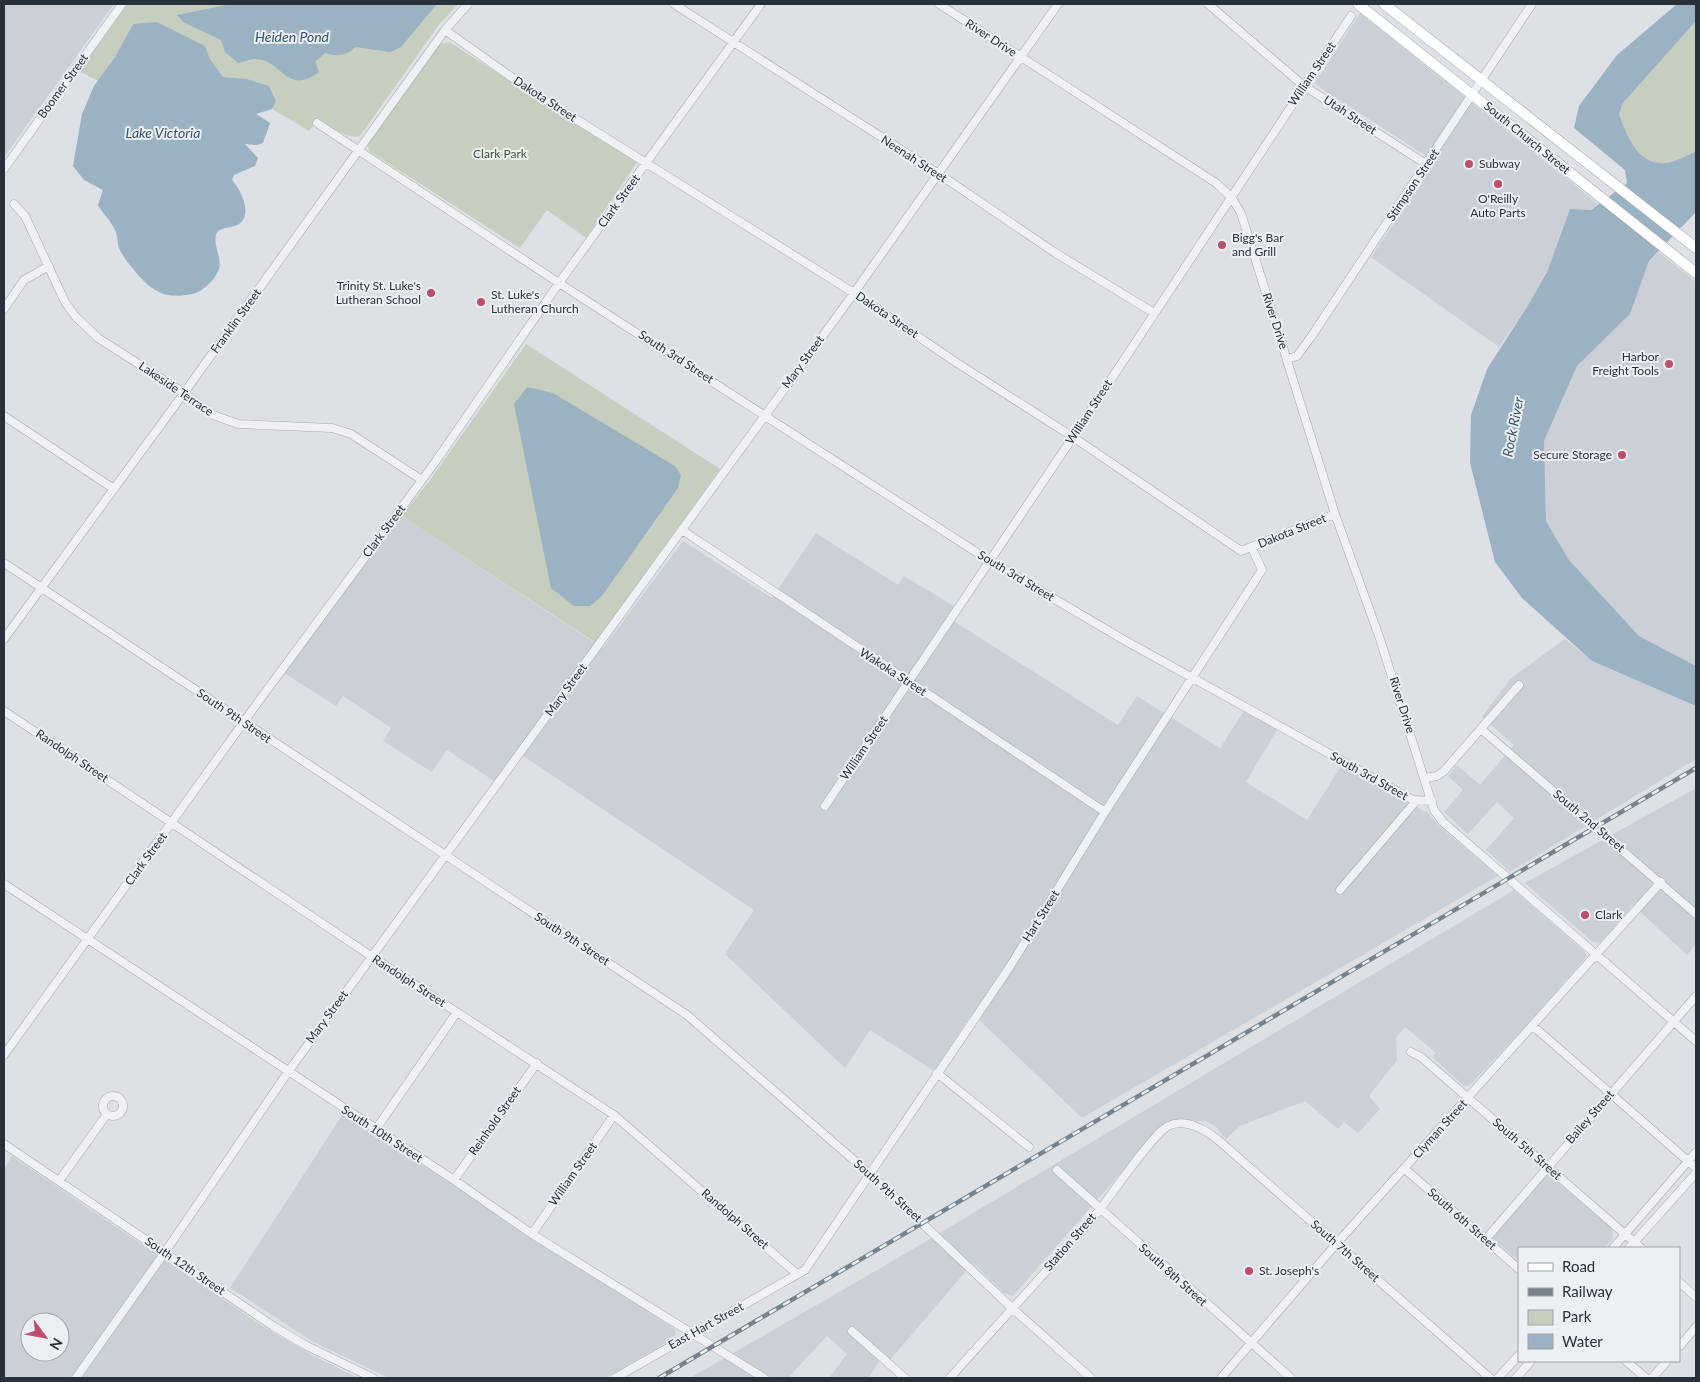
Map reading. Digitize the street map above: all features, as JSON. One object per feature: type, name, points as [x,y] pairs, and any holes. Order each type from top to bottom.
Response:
[{"type":"main road","name":"South Church Street","points":[[1358,4],[1696,273]]},
{"type":"main road","name":"South Church Street","points":[[1384,4],[1696,248]]},
{"type":"street","name":"Boomer Street","points":[[4,169],[122,4]]},
{"type":"street","name":"Franklin Street","points":[[4,639],[184,393],[445,30],[468,4]]},
{"type":"street","name":"Neenah Street","points":[[674,4],[939,174],[1054,252],[1154,313]]},
{"type":"street","name":"Clark Street","points":[[4,1055],[243,723],[422,480],[560,283],[761,4]]},
{"type":"street","name":"River Drive","points":[[939,4],[1216,183],[1231,197],[1240,214],[1335,514],[1380,639],[1432,800]]},
{"type":"street","name":"Mary Street","points":[[76,1378],[288,1072],[854,293],[1058,4]]},
{"type":"street","name":"Utah Street","points":[[1208,4],[1304,86],[1426,164]]},
{"type":"street","name":"Stimpson Street","points":[[1287,359],[1297,356],[1311,337],[1532,4]]},
{"type":"street","name":"William Street","points":[[825,806],[1073,437],[1351,16]]},
{"type":"street","name":"Dakota Street","points":[[445,30],[531,91],[854,293],[954,361],[1073,437],[1241,551],[1335,514]]},
{"type":"street","name":"South 3rd Street","points":[[317,123],[560,283],[990,561],[1193,679],[1416,801],[1432,800]]},
{"type":"street","name":"Lakeside Terrace","points":[[14,204],[25,216],[65,302],[85,327],[213,414],[238,424],[332,428],[351,434],[422,480]]},
{"type":"street","points":[[4,310],[24,280],[49,266]]},
{"type":"street","points":[[4,416],[114,489]]},
{"type":"street","name":"Wakoka Street","points":[[682,530],[1105,812]]},
{"type":"street","name":"Hart Street","points":[[797,1274],[805,1270],[871,1175],[1012,962],[1105,812],[1262,570],[1252,548]]},
{"type":"street","name":"South 9th Street","points":[[4,563],[243,723],[687,1015],[871,1175],[1012,1308],[1091,1378]]},
{"type":"street","points":[[1425,778],[1437,776],[1444,772],[1519,686]]},
{"type":"street","name":"Randolph Street","points":[[4,711],[371,956],[614,1115],[797,1274]]},
{"type":"street","name":"South 2nd Street","points":[[1481,729],[1696,914]]},
{"type":"street","points":[[1432,800],[1434,810],[1443,822],[1696,1040]]},
{"type":"street","points":[[1340,890],[1416,801]]},
{"type":"street","name":"Clyman Street","points":[[1220,1378],[1337,1244],[1661,882]]},
{"type":"street","name":"South 10th Street","points":[[4,884],[454,1180],[532,1234],[764,1378]]},
{"type":"street","name":"Bailey Street","points":[[1485,1240],[1696,996]]},
{"type":"street","points":[[376,1129],[457,1012]]},
{"type":"street","points":[[1533,1026],[1696,1168]]},
{"type":"street","name":"South 5th Street","points":[[1411,1052],[1421,1057],[1548,1167],[1625,1235],[1632,1245]]},
{"type":"street","name":"Reinhold Street","points":[[454,1180],[536,1063]]},
{"type":"street","points":[[937,1073],[1029,1147]]},
{"type":"street","points":[[59,1181],[107,1114]]},
{"type":"street","name":"William Street","points":[[532,1234],[614,1115]]},
{"type":"street","name":"Station Street","points":[[950,1378],[1099,1209],[1154,1140],[1168,1126],[1182,1124],[1198,1126]]},
{"type":"street","name":"South 7th Street","points":[[1198,1126],[1217,1139],[1490,1378]]},
{"type":"street","name":"South 12th Street","points":[[4,1144],[282,1332],[373,1378]]},
{"type":"street","points":[[1614,1247],[1696,1152]]},
{"type":"street","name":"South 6th Street","points":[[1405,1169],[1518,1268]]},
{"type":"street","name":"South 8th Street","points":[[1056,1170],[1290,1378]]},
{"type":"street","points":[[1632,1245],[1696,1173]]},
{"type":"street","name":"East Hart Street","points":[[615,1378],[797,1274]]},
{"type":"street","points":[[1680,1283],[1696,1297]]},
{"type":"street","points":[[1680,1346],[1696,1327]]},
{"type":"street","points":[[852,1331],[904,1378]]},
{"type":"street","points":[[1498,1378],[1518,1356]]},
{"type":"street","points":[[1516,1378],[1530,1362]]},
{"type":"street","points":[[1627,1362],[1646,1378]]},
{"type":"street","points":[[1652,1378],[1666,1362]]},
{"type":"shaded area","points":[[4,4],[114,4],[4,157]]},
{"type":"shaded area","points":[[1360,13],[1598,204],[1590,210],[1570,209],[1547,272],[1527,307],[1499,347],[1371,257],[1436,162],[1315,83]]},
{"type":"shaded area","points":[[1659,252],[1696,282],[1696,666],[1639,636],[1569,560],[1546,521],[1544,441],[1577,366],[1630,314],[1649,261]]},
{"type":"shaded area","points":[[401,516],[603,648],[683,541],[772,598],[816,533],[898,585],[904,576],[954,606],[947,617],[1118,725],[1137,696],[1220,748],[1244,711],[1277,730],[1246,782],[1307,820],[1341,766],[1428,813],[1439,826],[1498,876],[1082,1118],[972,1013],[934,1071],[870,1030],[845,1068],[725,954],[754,910],[516,751],[494,781],[447,750],[432,772],[383,741],[391,728],[343,696],[336,706],[284,673],[387,532]]},
{"type":"shaded area","points":[[1565,639],[1592,661],[1696,706],[1696,759],[1510,872],[1486,850],[1514,818],[1497,802],[1468,834],[1444,812],[1463,790],[1448,776],[1457,765],[1480,785],[1514,745],[1482,717],[1510,679]]},
{"type":"shaded area","points":[[1696,788],[1696,944],[1687,955],[1633,905],[1600,943],[1593,942],[1525,883]]},
{"type":"shaded area","points":[[1514,890],[1584,951],[1587,956],[1524,1028],[1469,1086],[1464,1086],[1432,1057],[1436,1053],[1405,1027],[1396,1038],[1397,1060],[1369,1096],[1380,1109],[1358,1133],[1344,1122],[1338,1129],[1305,1101],[1240,1126],[1226,1139],[1215,1126],[1206,1121],[1182,1120],[1140,1151],[1013,1296],[1004,1293],[973,1263],[890,1360],[884,1355],[868,1378],[829,1378],[847,1354],[827,1336],[788,1378],[690,1378],[891,1262]]},
{"type":"shaded area","points":[[343,1114],[675,1329],[675,1336],[606,1378],[389,1378],[312,1341],[230,1288]]},
{"type":"shaded area","points":[[12,1156],[264,1327],[314,1356],[358,1378],[4,1378],[4,1169]]},
{"type":"shaded area","points":[[1546,1173],[1612,1229],[1613,1238],[1606,1247],[1518,1247],[1518,1260],[1491,1237]]},
{"type":"green space","points":[[128,4],[458,4],[438,26],[360,136],[355,137],[338,131],[318,118],[309,131],[272,109],[276,101],[269,86],[247,79],[223,77],[210,59],[205,46],[133,24],[115,57],[98,81],[79,71]]},
{"type":"green space","points":[[1696,21],[1696,151],[1668,163],[1651,161],[1643,157],[1632,144],[1619,114],[1623,103]]},
{"type":"green space","name":"Clark Park","points":[[449,42],[637,162],[586,238],[547,210],[520,248],[369,151],[368,144],[439,44]]},
{"type":"green space","points":[[526,344],[720,469],[595,642],[401,516],[428,483]]},
{"type":"water","name":"Heiden Pond","points":[[231,4],[437,4],[401,47],[390,52],[356,47],[341,55],[325,53],[315,62],[319,72],[308,79],[299,80],[291,79],[263,60],[252,59],[238,63],[225,52],[221,40],[183,22],[177,15]]},
{"type":"water","name":"Rock River","points":[[1677,4],[1696,4],[1696,21],[1623,103],[1619,114],[1633,144],[1644,157],[1651,161],[1668,163],[1696,151],[1696,212],[1649,261],[1630,314],[1577,366],[1544,441],[1546,521],[1569,560],[1639,636],[1696,666],[1696,706],[1592,661],[1522,598],[1495,562],[1470,463],[1471,415],[1487,369],[1547,272],[1570,209],[1591,210],[1627,183],[1625,170],[1574,128],[1579,106],[1617,55]]},
{"type":"water","name":"Lake Victoria","points":[[157,22],[205,46],[210,59],[223,77],[247,79],[269,86],[276,101],[272,109],[256,114],[270,123],[263,143],[257,145],[245,144],[258,158],[255,166],[234,175],[232,180],[244,202],[245,214],[243,220],[236,226],[220,230],[216,235],[215,239],[220,265],[212,281],[196,293],[182,296],[166,295],[159,292],[140,277],[124,257],[119,248],[117,234],[98,205],[103,190],[84,180],[73,166],[82,114],[94,86],[115,57],[133,24]]},
{"type":"water","points":[[527,387],[553,393],[675,466],[681,475],[678,488],[602,596],[590,606],[574,606],[551,588],[514,404]]},
{"type":"railway","points":[[659,1378],[1696,768]]},
{"type":"place","name":"Subway","points":[[1469,164]]},
{"type":"place","name":"O'Reilly Auto Parts","points":[[1498,184]]},
{"type":"place","name":"Bigg's Bar and Grill","points":[[1222,245]]},
{"type":"place","name":"Trinity St. Luke's Lutheran School","points":[[431,293]]},
{"type":"place","name":"St. Luke's Lutheran Church","points":[[481,302]]},
{"type":"place","name":"Harbor Freight Tools","points":[[1669,364]]},
{"type":"place","name":"Secure Storage","points":[[1622,455]]},
{"type":"place","name":"Clark","points":[[1585,915]]},
{"type":"place","name":"St. Joseph's","points":[[1249,1271]]}]
